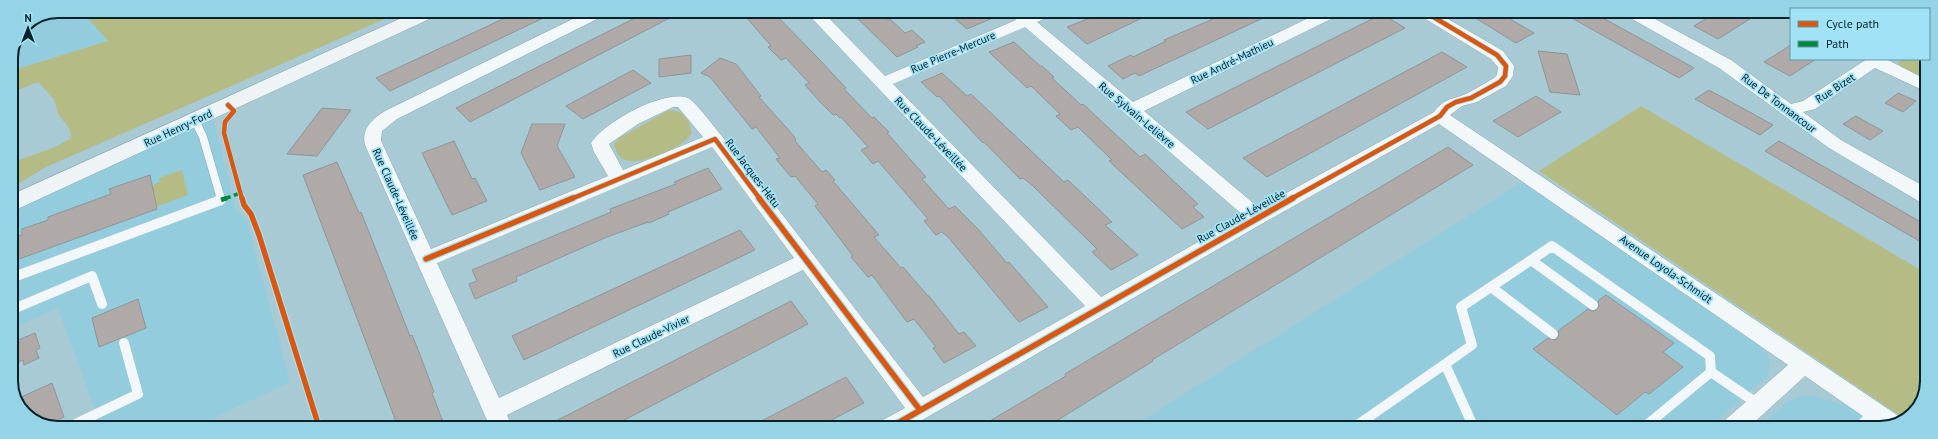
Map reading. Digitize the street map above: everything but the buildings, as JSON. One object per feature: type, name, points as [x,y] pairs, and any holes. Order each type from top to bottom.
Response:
[{"type":"street","name":"Rue Henry-Ford","points":[[18,201],[417,18]]},
{"type":"street","name":"Rue Claude-Léveillée","points":[[498,419],[374,145],[372,139],[374,129],[391,115],[588,18]]},
{"type":"street","name":"Rue Claude-Léveillée","points":[[820,18],[1099,308]]},
{"type":"street","name":"Rue Pierre-Mercure","points":[[882,83],[1017,18]]},
{"type":"street","name":"Rue Sylvain-Lelièvre","points":[[1023,18],[1258,217]]},
{"type":"street","name":"Rue André-Mathieu","points":[[1131,110],[1321,18]]},
{"type":"street","name":"Rue Claude-Léveillée","points":[[902,421],[1258,217],[1440,116],[1447,107],[1471,98],[1500,82],[1505,76],[1506,66],[1497,55],[1435,18]]},
{"type":"street","name":"Rue De Tonnancour","points":[[1656,18],[1725,64],[1844,150],[1920,194]]},
{"type":"street","name":"Rue Bizet","points":[[1789,110],[1809,105],[1876,60]]},
{"type":"street","points":[[1876,60],[1920,83]]},
{"type":"street","name":"Rue Jacques-Hétu","points":[[619,179],[603,152],[600,143],[608,134],[662,104],[675,102],[684,103],[715,139],[920,410]]},
{"type":"street","name":"Avenue Loyola-Schmidt","points":[[1440,116],[1887,421]]},
{"type":"street","name":"Rue Jacques-Hétu","points":[[426,259],[715,139]]},
{"type":"street","name":"Rue Claude-Vivier","points":[[498,419],[807,260]]},
{"type":"street","points":[[1740,421],[1804,364]]},
{"type":"lane","points":[[18,275],[220,200],[203,137],[195,120]]},
{"type":"lane","points":[[1363,421],[1472,345],[1461,307],[1552,246],[1710,356],[1711,372]]},
{"type":"lane","points":[[1531,260],[1593,305]]},
{"type":"lane","points":[[18,307],[92,276],[102,304]]},
{"type":"lane","points":[[1491,287],[1553,334]]},
{"type":"lane","points":[[82,421],[138,394],[124,343]]},
{"type":"lane","points":[[1445,364],[1471,421]]},
{"type":"lane","points":[[1711,372],[1758,404]]},
{"type":"lane","points":[[1652,421],[1711,372]]},
{"type":"lane","points":[[1865,421],[1874,412]]},
{"type":"shaded area","points":[[58,18],[88,18],[108,41],[18,69],[18,58],[21,43],[30,30],[43,21]]},
{"type":"shaded area","points":[[213,118],[236,210],[247,222],[290,382],[207,421],[99,421],[58,308],[18,326],[18,207]]},
{"type":"shaded area","points":[[1524,181],[1760,346],[1767,353],[1770,362],[1768,376],[1716,421],[1141,421]]},
{"type":"shaded area","points":[[1800,396],[1814,396],[1846,406],[1870,421],[1766,421],[1787,402]]},
{"type":"green space","points":[[88,18],[387,18],[46,167],[18,184],[18,160],[55,147],[70,139],[71,134],[69,128],[58,114],[54,99],[38,82],[18,90],[18,69],[108,41]]},
{"type":"green space","points":[[1902,60],[1920,60],[1920,77],[1902,68],[1898,62]]},
{"type":"green space","points":[[1641,106],[1920,269],[1920,381],[1918,394],[1915,401],[1900,416],[1539,171]]},
{"type":"green space","points":[[669,110],[681,112],[689,122],[692,133],[688,138],[672,149],[651,158],[632,161],[625,160],[619,156],[614,145],[619,138]]},
{"type":"green space","points":[[182,170],[188,195],[156,207],[152,185],[160,182],[159,178]]},
{"type":"marked path","points":[[221,200],[240,193]]},
{"type":"cycle path","points":[[901,421],[1258,217],[1440,116],[1447,107],[1456,102],[1471,98],[1500,82],[1505,76],[1506,66],[1497,55],[1435,18]]},
{"type":"cycle path","points":[[228,105],[234,111],[225,122],[224,133],[240,193],[244,205],[251,214],[259,235],[317,421]]},
{"type":"cycle path","points":[[426,259],[715,139],[920,410]]}]
